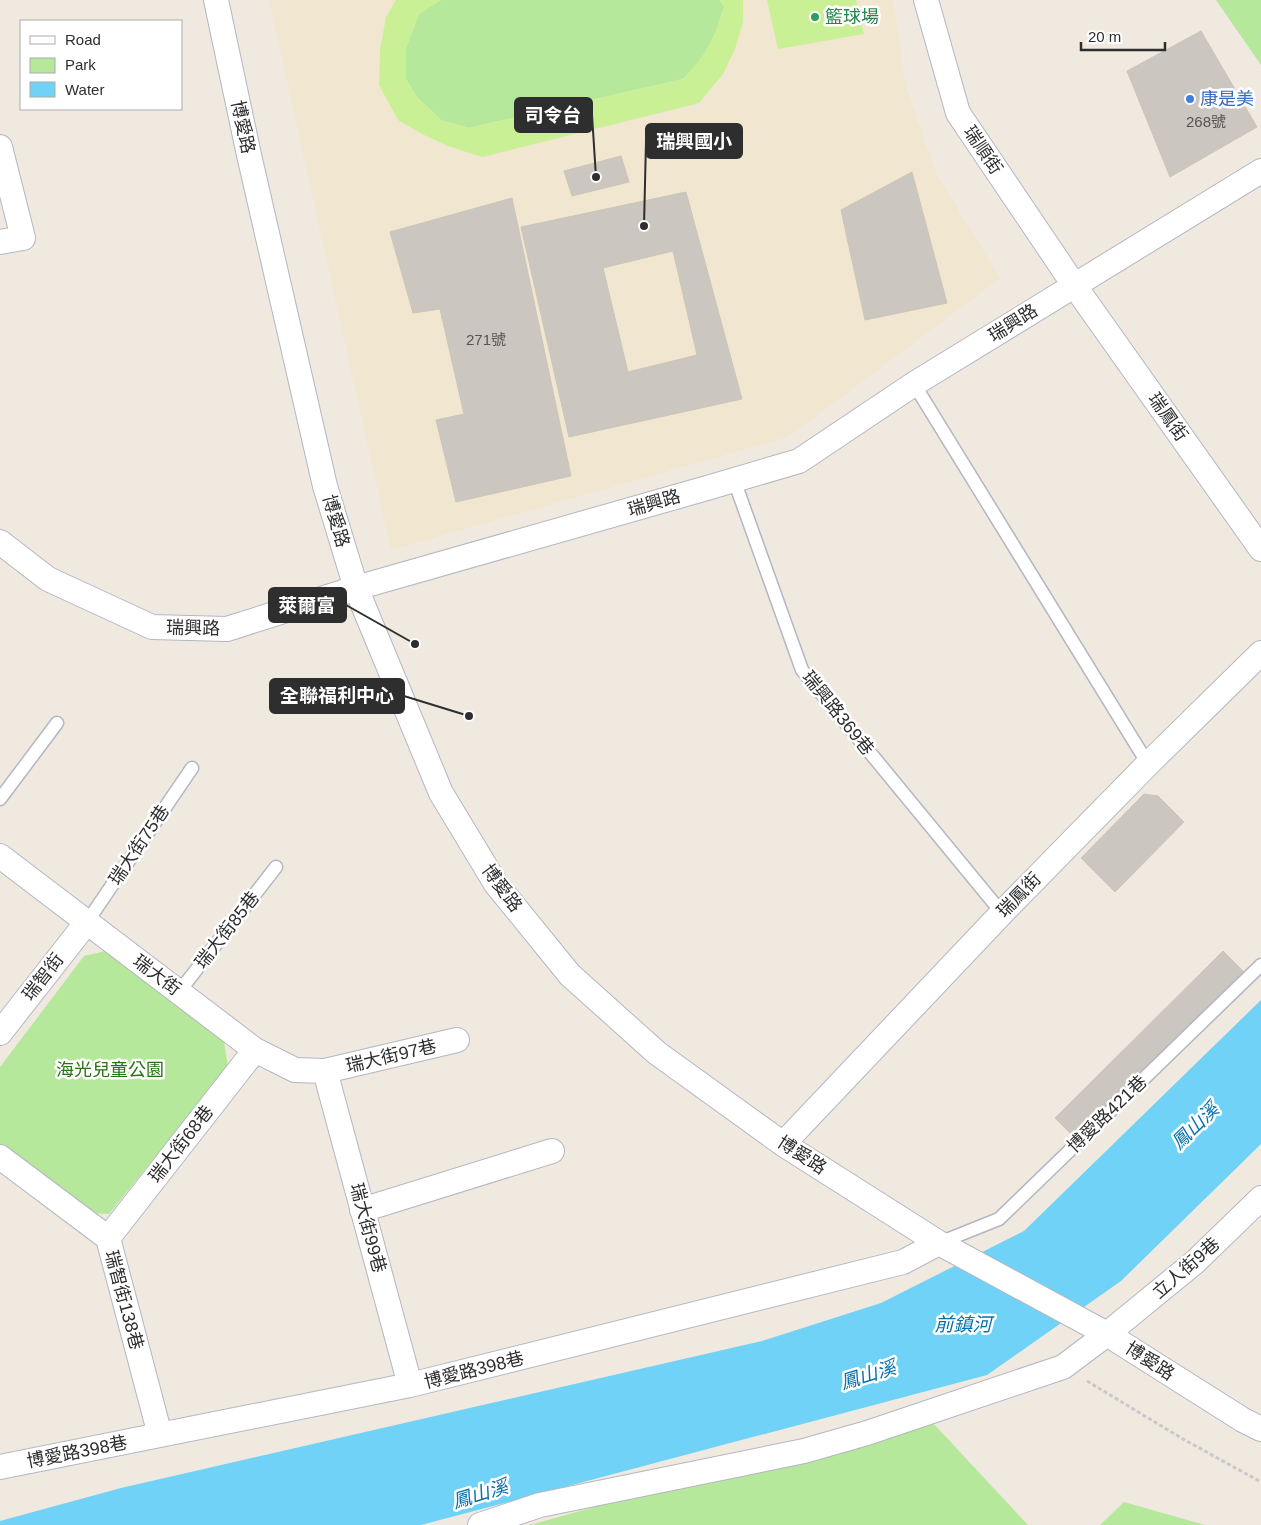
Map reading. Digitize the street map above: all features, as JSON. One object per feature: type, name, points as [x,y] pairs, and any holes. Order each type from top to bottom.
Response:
[{"type":"street","name":"博愛路","points":[[216,0],[251,164],[325,486],[356,588],[441,793],[496,884],[570,975],[657,1053],[783,1144],[939,1243],[1099,1330],[1243,1420],[1261,1428]]},
{"type":"street","name":"瑞順街","points":[[926,0],[958,113],[1074,285]]},
{"type":"street","points":[[0,147],[23,238],[0,242]]},
{"type":"street","name":"瑞興路","points":[[0,542],[48,579],[152,627],[227,629],[356,588],[734,480],[799,460],[914,384],[1261,171]]},
{"type":"street","name":"瑞鳳街","points":[[1074,285],[1261,549]]},
{"type":"street","name":"瑞鳳街","points":[[783,1144],[1002,913],[1148,764],[1261,653]]},
{"type":"street","name":"瑞大街","points":[[0,856],[255,1050],[295,1070],[325,1072]]},
{"type":"street","name":"瑞智街","points":[[0,1033],[87,922]]},
{"type":"street","name":"瑞大街97巷","points":[[325,1072],[457,1040]]},
{"type":"street","name":"瑞大街68巷","points":[[108,1238],[255,1050]]},
{"type":"street","name":"瑞大街99巷","points":[[325,1072],[410,1386]]},
{"type":"street","points":[[362,1210],[552,1151]]},
{"type":"street","name":"瑞智街138巷","points":[[0,1157],[108,1238],[160,1435]]},
{"type":"street","name":"立人街9巷","points":[[480,1525],[540,1505],[804,1451],[867,1433],[1063,1367],[1099,1330],[1195,1262],[1261,1198]]},
{"type":"street","name":"博愛路398巷","points":[[0,1467],[410,1386],[903,1262],[939,1243]]},
{"type":"lane","points":[[914,384],[1148,764]]},
{"type":"lane","name":"瑞興路369巷","points":[[734,480],[802,670],[1002,913]]},
{"type":"lane","points":[[0,799],[57,723]]},
{"type":"lane","name":"瑞大街75巷","points":[[87,922],[192,768]]},
{"type":"lane","name":"瑞大街85巷","points":[[179,992],[276,867]]},
{"type":"lane","name":"博愛路421巷","points":[[939,1243],[999,1219],[1261,965]]},
{"type":"path","points":[[1087,1380],[1261,1482]]},
{"type":"shaded area","points":[[269,0],[893,0],[906,87],[936,173],[1000,278],[788,437],[391,550]]},
{"type":"green space","points":[[396,0],[441,0],[419,14],[406,48],[406,79],[417,97],[441,120],[469,128],[683,79],[704,54],[713,38],[724,7],[720,0],[743,0],[743,22],[735,49],[723,74],[699,103],[482,157],[448,146],[398,120],[379,85],[380,50],[386,17]]},
{"type":"green space","points":[[441,0],[720,0],[724,7],[716,32],[702,59],[683,79],[469,128],[441,120],[417,97],[406,79],[406,48],[419,13]]},
{"type":"green space","name":"籃球場","points":[[767,0],[856,0],[864,34],[778,49]]},
{"type":"green space","points":[[1216,0],[1261,0],[1261,65]]},
{"type":"green space","name":"海光兒童公園","points":[[105,951],[224,1042],[228,1066],[109,1214],[89,1213],[0,1146],[0,1067],[84,956]]},
{"type":"green space","points":[[932,1422],[1028,1525],[530,1525],[605,1504]]},
{"type":"green space","points":[[1124,1502],[1205,1525],[1100,1525]]},
{"type":"water","name":"前鎮河","points":[[1261,1000],[1261,1144],[1121,1281],[987,1375],[421,1525],[0,1525],[0,1521],[121,1488],[762,1341],[881,1303],[1024,1231]]},
{"type":"building","name":"康是美","points":[[1201,31],[1257,127],[1170,177],[1127,71]]},
{"type":"building","points":[[621,156],[629,182],[572,196],[564,171]]},
{"type":"building","points":[[912,172],[947,303],[865,320],[841,210]]},
{"type":"building","points":[[686,192],[742,399],[569,437],[521,227]],"holes":[[[673,251],[697,355],[628,372],[603,268]]]},
{"type":"building","points":[[512,198],[571,476],[456,502],[436,420],[464,414],[440,309],[413,313],[390,232]]},
{"type":"building","points":[[1144,794],[1158,796],[1184,822],[1115,892],[1081,858]]},
{"type":"building","points":[[1223,951],[1245,973],[1077,1140],[1055,1118]]},
{"type":"place","name":"籃球場","points":[[815,17]]},
{"type":"place","name":"康是美","points":[[1190,99]]},
{"type":"place","name":"司令台","points":[[596,177]]},
{"type":"place","name":"瑞興國小","points":[[644,226]]},
{"type":"place","name":"萊爾富","points":[[415,644]]},
{"type":"place","name":"全聯福利中心","points":[[469,716]]},
{"type":"water label","name":"鳳山溪","points":[[1195,1126]]},
{"type":"water label","name":"鳳山溪","points":[[868,1375]]},
{"type":"water label","name":"鳳山溪","points":[[480,1494]]}]
